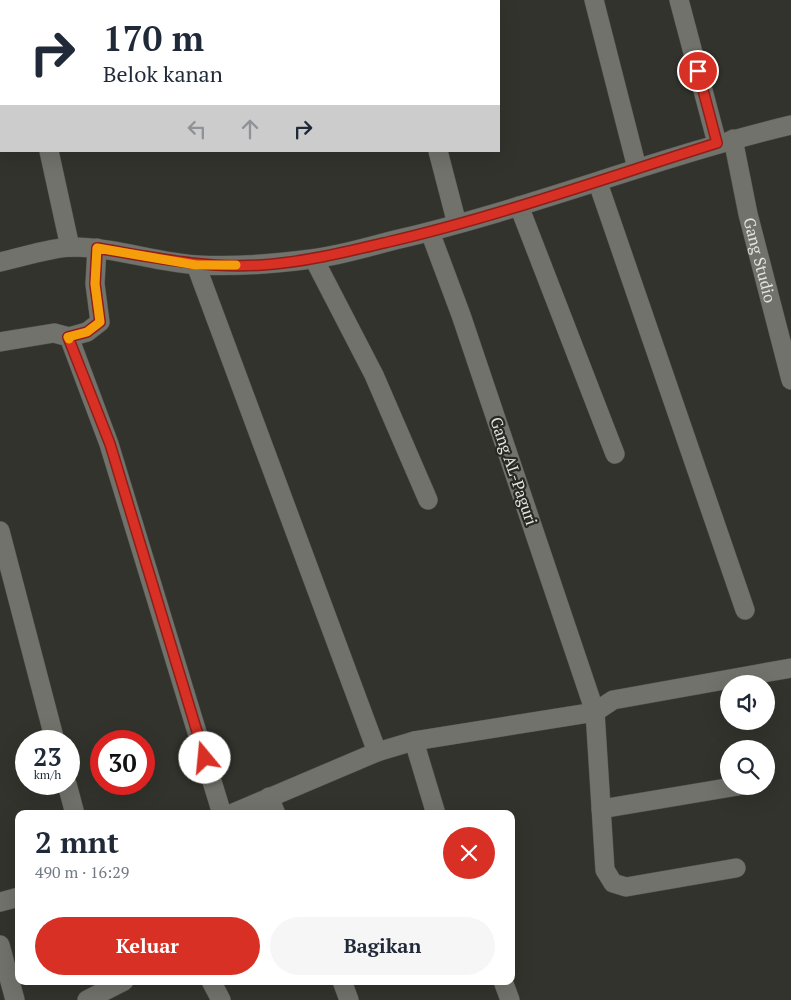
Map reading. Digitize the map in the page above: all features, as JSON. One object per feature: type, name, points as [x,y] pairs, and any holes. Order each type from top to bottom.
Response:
[{"type":"street","points":[[594,0],[637,168]]},
{"type":"street","name":"Gang Studio","points":[[679,0],[748,214],[791,380]]},
{"type":"street","points":[[0,262],[70,247],[97,248],[196,265],[261,265],[314,259],[430,232],[598,183],[637,168],[725,141],[791,125]]},
{"type":"street","points":[[49,152],[70,247]]},
{"type":"street","points":[[438,152],[457,224]]},
{"type":"street","points":[[598,183],[745,610]]},
{"type":"street","points":[[519,206],[616,454]]},
{"type":"street","name":"Gang AL-Paguri","points":[[430,232],[461,315],[595,712],[605,870],[613,883],[619,886],[736,868]]},
{"type":"street","points":[[0,342],[54,333],[68,337],[87,332],[100,322],[95,284],[97,248]]},
{"type":"street","points":[[314,259],[374,375],[428,500]]},
{"type":"street","points":[[196,265],[377,752]]},
{"type":"street","points":[[68,337],[110,444],[221,810]]},
{"type":"street","points":[[0,531],[52,730]]},
{"type":"street","points":[[252,810],[272,806],[377,752],[414,741],[595,712],[613,700],[791,668]]},
{"type":"street","points":[[414,741],[435,810]]},
{"type":"street","points":[[601,809],[720,789]]},
{"type":"street","points":[[70,795],[74,810]]},
{"type":"street","points":[[0,902],[15,898]]},
{"type":"street","points":[[0,945],[15,1000]]},
{"type":"street","points":[[87,1000],[116,985]]},
{"type":"street","points":[[213,985],[221,1000]]},
{"type":"street","points":[[343,985],[349,1000]]},
{"type":"street","points":[[504,985],[510,1000]]},
{"type":"slow traffic","points":[[69,339],[68,337],[87,332],[100,322],[95,290],[94,267],[97,248],[196,265],[236,265]]},
{"type":"route","points":[[205,758],[118,476],[110,444],[68,337],[87,332],[100,322],[95,290],[94,267],[97,248],[196,265],[261,265],[314,259],[430,232],[598,183],[637,168],[717,143],[698,71]]}]
